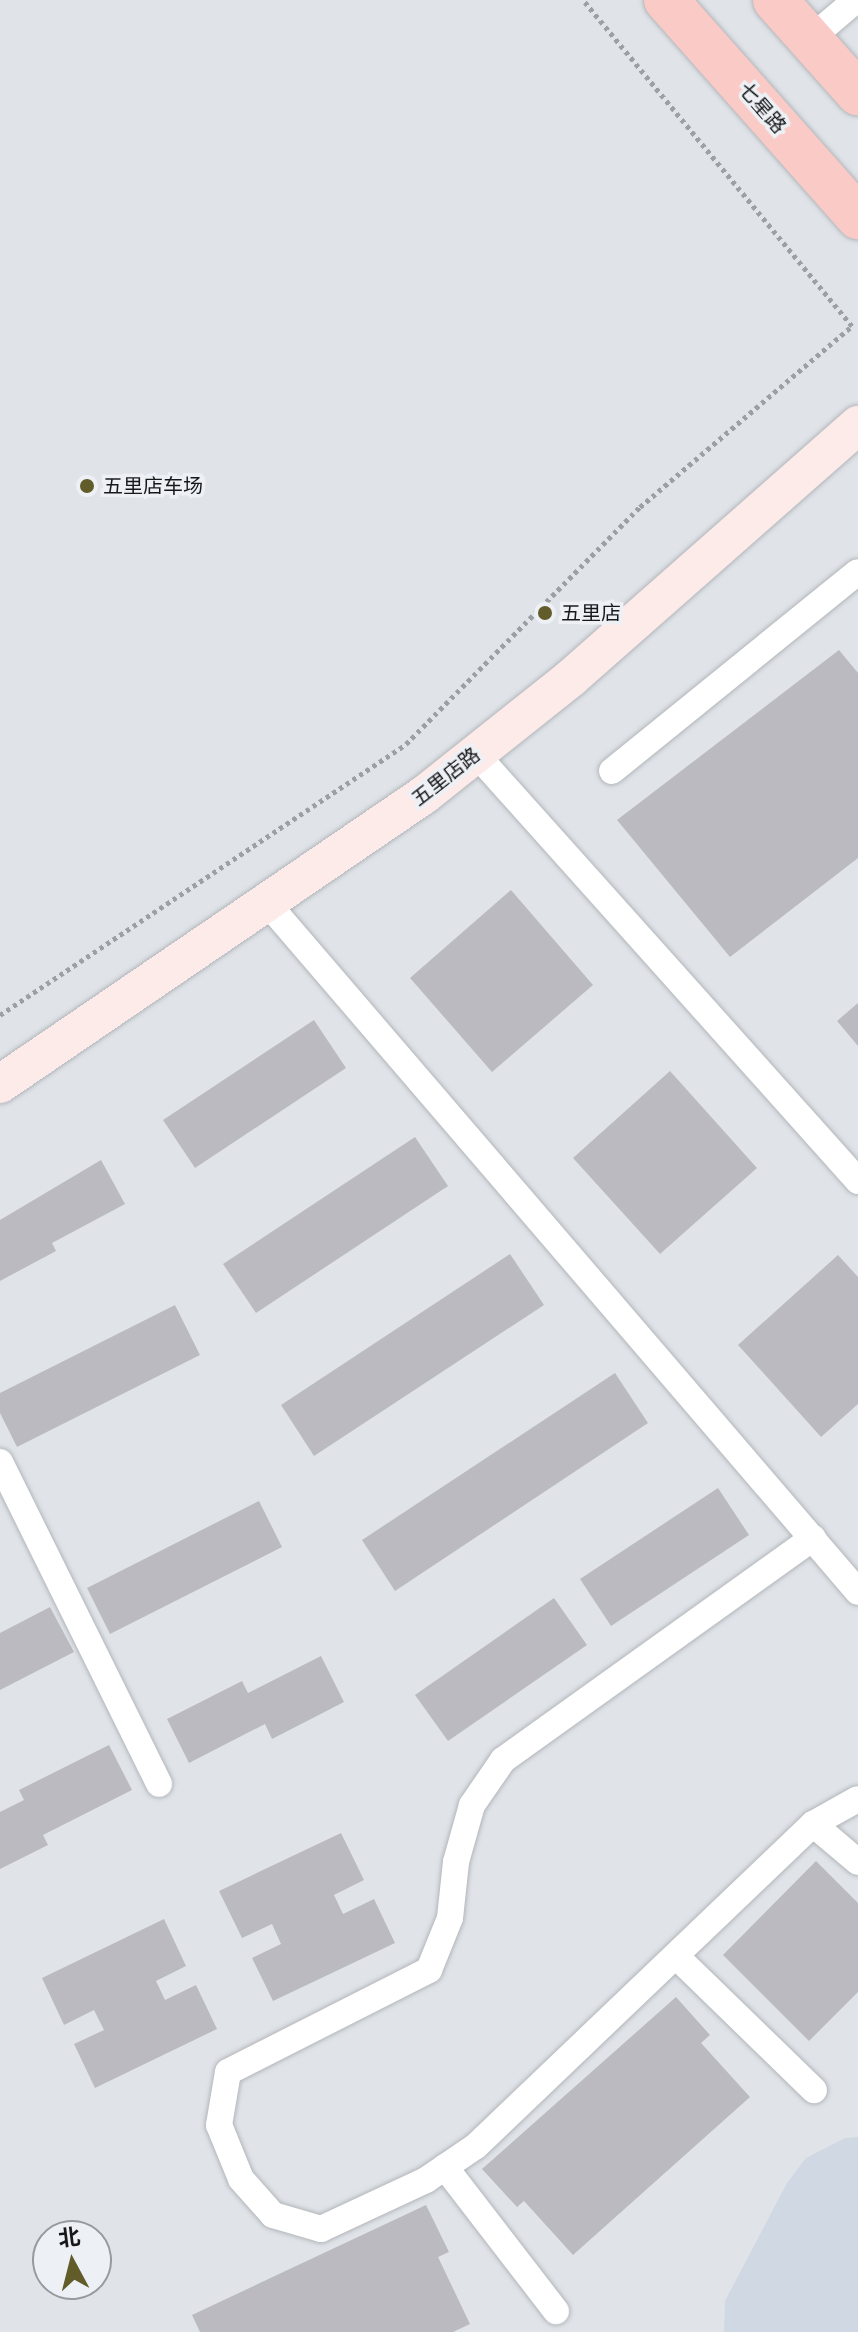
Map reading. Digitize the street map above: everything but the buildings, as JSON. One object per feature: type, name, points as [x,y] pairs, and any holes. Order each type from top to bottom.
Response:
[{"type":"highway","name":"七星路","points":[[666,0],[858,217]]},
{"type":"highway","points":[[775,0],[858,93]]},
{"type":"main road","name":"五里店路","points":[[0,1084],[268,904],[476,754],[571,678],[858,425]]},
{"type":"street","points":[[810,39],[856,0]]},
{"type":"street","points":[[612,771],[858,572]]},
{"type":"street","points":[[476,754],[858,1181]]},
{"type":"street","points":[[268,904],[858,1592]]},
{"type":"street","points":[[0,1462],[159,1784]]},
{"type":"street","points":[[813,1538],[503,1760],[472,1805],[456,1862],[450,1918],[429,1970],[228,2072],[219,2125],[241,2179],[273,2215],[321,2229],[445,2167],[476,2146],[813,1824],[858,1799]]},
{"type":"street","points":[[813,1824],[858,1862]]},
{"type":"street","points":[[677,1957],[814,2090]]},
{"type":"street","points":[[445,2167],[556,2311]]},
{"type":"path","points":[[0,1015],[406,744],[640,507],[852,326],[583,0]]},
{"type":"shaded area","points":[[858,2137],[858,2332],[724,2332],[725,2301],[787,2183],[806,2158],[845,2138]]},
{"type":"place","name":"五里店车场","points":[[87,486]]},
{"type":"place","name":"五里店","points":[[545,613]]}]
